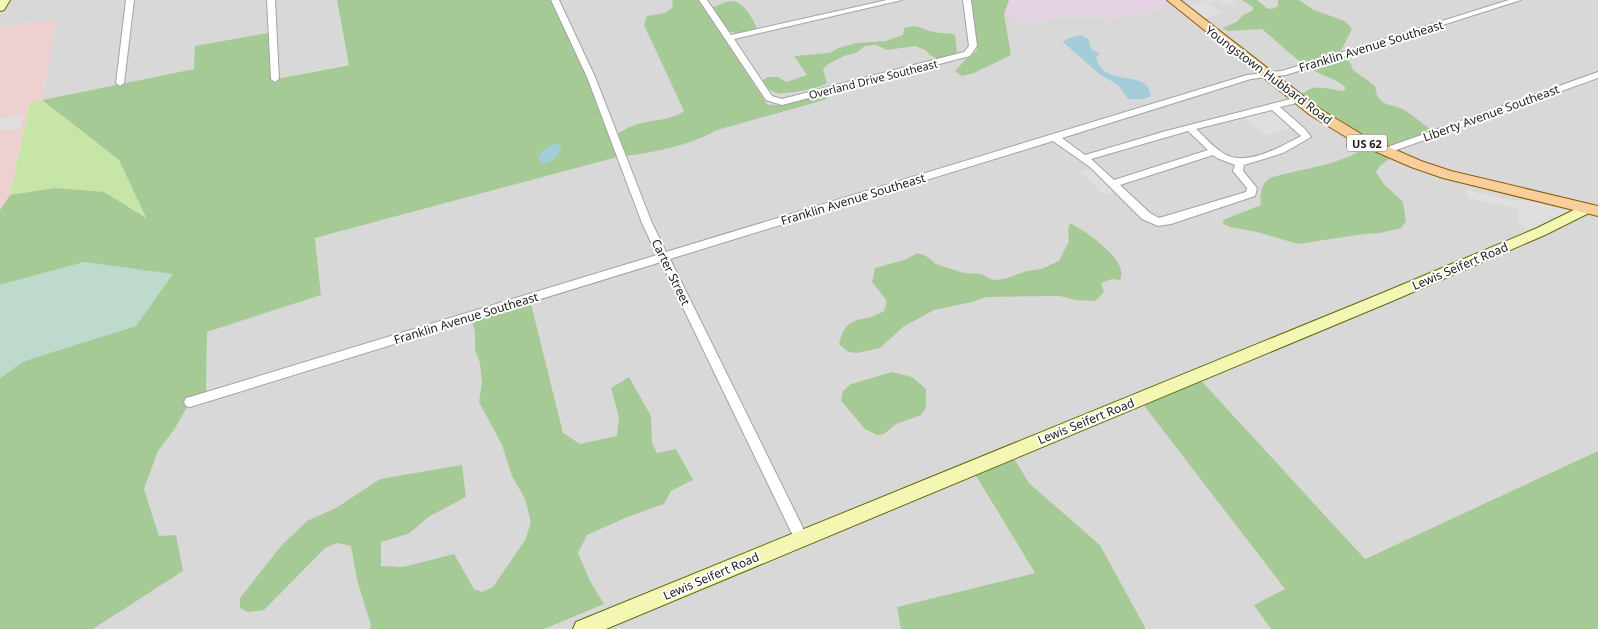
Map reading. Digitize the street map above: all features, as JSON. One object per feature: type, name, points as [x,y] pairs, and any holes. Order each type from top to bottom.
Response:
[{"type":"main road","name":"Youngstown Hubbard Road","points":[[1176,1],[1267,76],[1330,123],[1385,151],[1448,175],[1592,210]]},
{"type":"street","points":[[0,8],[6,0]]},
{"type":"street","points":[[120,83],[130,0]]},
{"type":"street","points":[[272,0],[276,79]]},
{"type":"street","name":"Carter Street","points":[[555,0],[590,77],[632,188],[664,258],[801,538]]},
{"type":"street","points":[[703,0],[729,38],[898,0]]},
{"type":"street","name":"Overland Drive Southeast","points":[[729,38],[769,98],[776,102],[786,102],[969,53],[973,46],[967,0]]},
{"type":"street","name":"Franklin Avenue Southeast","points":[[190,402],[1054,137],[1250,78],[1283,73],[1517,0]]},
{"type":"street","name":"Liberty Avenue Southeast","points":[[1385,151],[1598,74]]},
{"type":"street","points":[[1084,158],[1298,100]]},
{"type":"street","points":[[1190,128],[1220,156],[1240,163],[1280,151],[1306,137],[1302,131],[1274,107]]},
{"type":"street","points":[[1054,137],[1084,158],[1146,216],[1158,222],[1167,221],[1250,194],[1252,188],[1238,171],[1240,163]]},
{"type":"street","points":[[1112,184],[1214,151]]},
{"type":"street","name":"Lewis Seifert Road","points":[[583,629],[1393,295],[1592,210]]},
{"type":"shaded area","points":[[5,0],[337,0],[350,64],[275,79],[194,69],[42,100],[57,20],[0,26],[0,8]]},
{"type":"shaded area","points":[[555,0],[1009,0],[1022,22],[1068,16],[1118,18],[1173,0],[1598,0],[1598,451],[1365,559],[1197,376],[1285,589],[1255,605],[1271,629],[1146,629],[1100,545],[1029,483],[1010,453],[971,469],[1035,573],[898,607],[901,629],[93,629],[117,614],[159,537],[144,489],[158,451],[174,430],[190,402],[206,397],[207,332],[321,295],[315,238],[620,156]]},
{"type":"shaded area","points":[[1009,0],[1173,0],[1179,5],[1118,18],[1068,16],[1022,22],[1004,14]]},
{"type":"shaded area","points":[[1208,0],[1217,0],[1208,2],[1222,14],[1197,20],[1182,8]]},
{"type":"shaded area","points":[[1217,0],[1234,0],[1236,2],[1223,5]]},
{"type":"shaded area","points":[[57,20],[42,100],[30,103],[10,195],[0,210],[0,26]]},
{"type":"shaded area","points":[[1274,107],[1296,126],[1265,135],[1242,115]]},
{"type":"shaded area","points":[[23,116],[20,129],[0,131],[0,118]]},
{"type":"shaded area","points":[[1095,167],[1119,190],[1103,195],[1081,172]]},
{"type":"shaded area","points":[[1467,190],[1512,200],[1527,201],[1537,198],[1586,209],[1563,221],[1549,215],[1549,218],[1557,224],[1540,232],[1519,224],[1518,209],[1469,198]]},
{"type":"green space","points":[[337,0],[555,0],[613,136],[635,125],[668,118],[684,111],[644,25],[647,16],[665,13],[673,7],[672,0],[699,0],[767,104],[784,105],[817,96],[834,94],[824,100],[717,130],[670,148],[621,156],[315,238],[321,295],[207,332],[206,397],[190,402],[174,430],[158,451],[144,489],[159,536],[176,535],[183,571],[93,629],[0,629],[0,378],[24,361],[135,326],[85,262],[0,285],[0,210],[10,195],[54,188],[104,192],[146,218],[119,160],[42,100],[194,69],[195,46],[273,32],[276,79],[349,65]]},
{"type":"green space","points":[[972,0],[1009,0],[1004,14],[1011,55],[974,73],[962,76],[955,71],[968,57],[977,51],[972,19]]},
{"type":"green space","points":[[1242,0],[1257,0],[1268,9],[1278,6],[1278,0],[1299,0],[1314,10],[1345,21],[1352,29],[1341,51],[1341,55],[1350,62],[1353,70],[1375,86],[1382,102],[1406,111],[1435,132],[1385,151],[1394,155],[1380,166],[1376,172],[1383,183],[1403,202],[1406,221],[1401,228],[1380,233],[1298,244],[1257,232],[1230,227],[1222,223],[1225,219],[1261,205],[1261,190],[1270,178],[1334,162],[1370,144],[1300,96],[1315,88],[1343,91],[1346,88],[1342,84],[1304,65],[1262,29],[1228,31],[1222,28],[1237,22],[1242,16],[1253,10],[1253,7]]},
{"type":"green space","points":[[734,1],[742,5],[752,17],[758,31],[741,34],[728,31],[711,8]]},
{"type":"green space","points":[[914,26],[955,35],[957,52],[943,60],[931,56],[925,50],[915,46],[887,50],[876,45],[865,46],[856,53],[844,56],[830,63],[823,69],[827,83],[824,85],[795,92],[777,93],[768,88],[762,81],[767,77],[778,77],[786,82],[807,75],[794,56],[830,53],[838,48],[857,43],[886,41],[903,35],[904,28]]},
{"type":"green space","points":[[42,100],[119,160],[146,219],[54,188],[10,195],[30,103]]},
{"type":"green space","points":[[1070,223],[1104,247],[1112,255],[1121,272],[1120,280],[1112,279],[1101,283],[1104,292],[1095,301],[1076,300],[1060,296],[986,297],[934,310],[903,327],[880,348],[857,353],[848,352],[839,344],[846,327],[851,323],[884,311],[887,301],[872,282],[875,268],[904,260],[918,253],[926,256],[936,264],[964,273],[981,274],[993,280],[1004,279],[1027,271],[1041,269],[1059,261],[1069,241],[1068,230]]},
{"type":"green space","points":[[85,262],[173,274],[136,326],[24,361],[0,378],[0,285]]},
{"type":"green space","points":[[531,304],[563,433],[580,444],[617,436],[619,417],[611,388],[629,377],[651,416],[652,443],[657,453],[676,449],[693,480],[671,491],[664,504],[627,517],[587,535],[578,553],[590,581],[604,604],[544,629],[370,629],[371,625],[357,580],[351,546],[337,543],[325,548],[264,610],[248,612],[240,608],[240,598],[282,545],[307,521],[336,508],[380,479],[462,465],[466,497],[430,516],[408,534],[381,542],[381,566],[403,567],[454,554],[474,589],[482,592],[493,587],[525,540],[531,523],[525,499],[512,476],[502,445],[479,402],[482,382],[480,363],[475,350],[475,332],[472,321]]},
{"type":"green space","points":[[892,372],[912,377],[926,389],[926,407],[921,415],[896,424],[884,434],[877,435],[865,429],[841,401],[843,391],[851,384]]},
{"type":"green space","points":[[1196,375],[1365,559],[1598,451],[1598,629],[1271,629],[1254,605],[1285,589],[1139,399]]},
{"type":"green space","points":[[1010,452],[1029,483],[1100,545],[1146,629],[901,629],[897,607],[1035,573],[971,468]]},
{"type":"water","points":[[1081,35],[1088,39],[1091,49],[1100,54],[1096,57],[1101,67],[1108,73],[1116,76],[1142,82],[1148,87],[1151,96],[1144,99],[1128,99],[1118,85],[1099,74],[1063,42],[1069,38]]},
{"type":"water","points":[[558,144],[561,149],[558,155],[551,161],[542,164],[538,158],[542,152],[549,146]]}]
